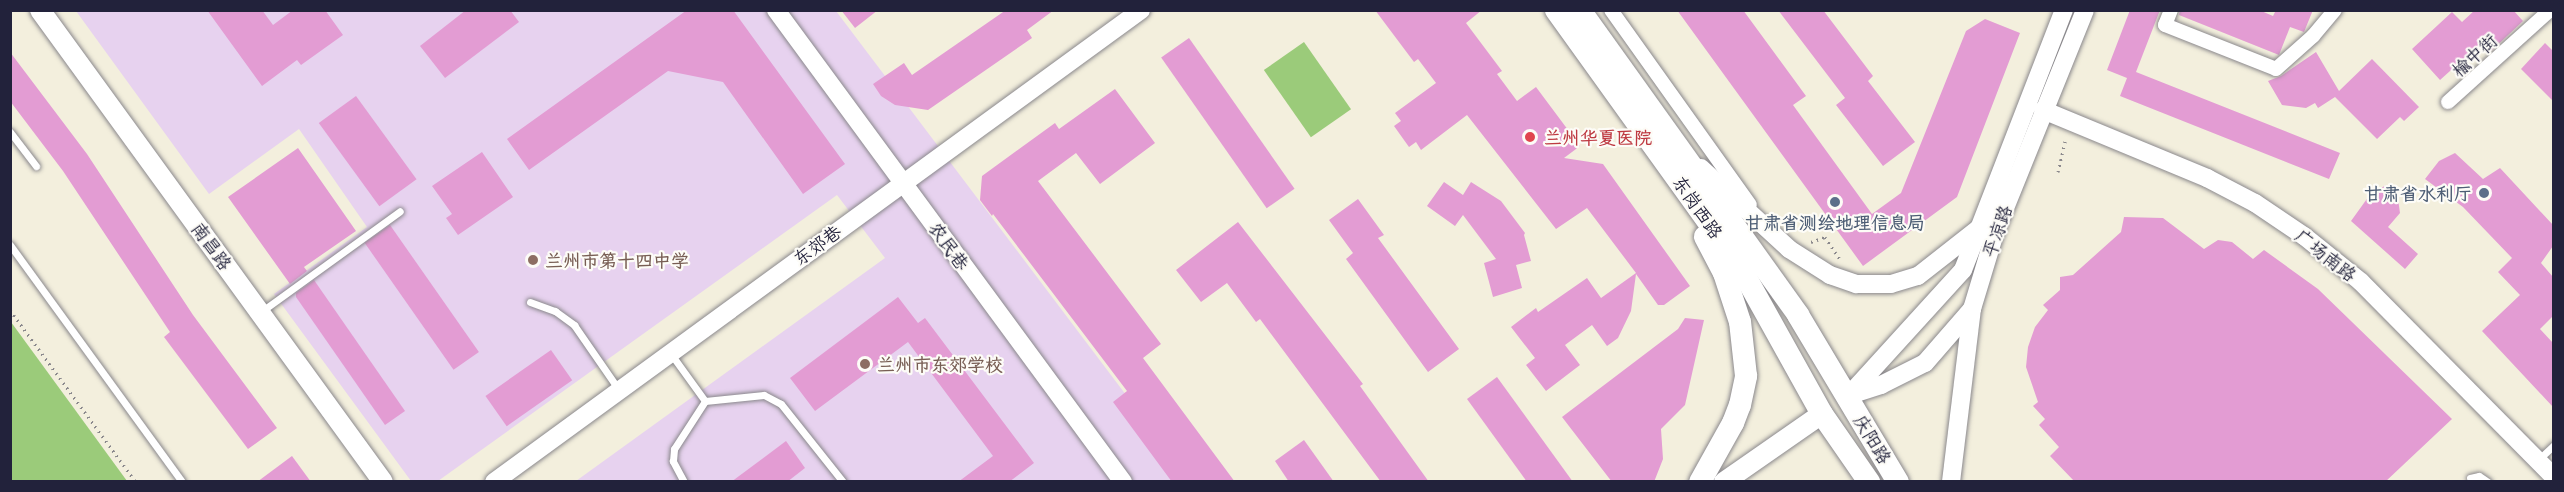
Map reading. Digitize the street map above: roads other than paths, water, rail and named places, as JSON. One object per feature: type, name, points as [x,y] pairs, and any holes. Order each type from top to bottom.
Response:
[{"type":"main road","name":"南昌路","points":[[40,10],[383,482]]},
{"type":"main road","name":"东岗西路","points":[[1556,10],[1672,153],[1798,315],[1847,396]]},
{"type":"main road","name":"东岗西路","points":[[1580,10],[1672,153],[1739,265],[1822,414]]},
{"type":"main road","points":[[1672,153],[1724,273],[1744,340],[1746,376],[1740,405],[1700,482]]},
{"type":"main road","name":"平凉路","points":[[1724,482],[1847,396]]},
{"type":"main road","name":"庆阳路","points":[[1847,396],[1898,482]]},
{"type":"main road","name":"庆阳路","points":[[1822,414],[1869,482]]},
{"type":"street","name":"农民巷","points":[[776,10],[1123,482]]},
{"type":"street","name":"东郊巷","points":[[494,482],[902,182],[1141,10]]},
{"type":"street","points":[[1611,10],[1763,224]]},
{"type":"street","name":"平凉路","points":[[1847,396],[1963,270],[2064,10]]},
{"type":"street","name":"平凉路","points":[[1847,396],[1881,385],[1925,363],[1972,309],[1995,233],[2085,10]]},
{"type":"street","points":[[2171,10],[2165,25],[2276,69],[2313,36],[2335,10]]},
{"type":"street","name":"榆中街","points":[[2448,102],[2550,10]]},
{"type":"street","name":"广场南路","points":[[2043,110],[2206,178],[2255,203],[2304,236],[2361,282],[2553,477]]},
{"type":"street","points":[[1672,153],[1763,224],[1789,249],[1823,271],[1856,284],[1891,284],[1918,276],[1979,228]]},
{"type":"street","points":[[1951,482],[1972,309]]},
{"type":"lane","points":[[10,132],[36,166]]},
{"type":"lane","points":[[260,313],[400,211]]},
{"type":"lane","points":[[10,245],[182,482]]},
{"type":"lane","points":[[530,303],[555,311],[574,326],[619,390]]},
{"type":"lane","points":[[669,353],[705,401]]},
{"type":"lane","points":[[705,401],[764,395],[781,404],[843,482]]},
{"type":"lane","points":[[684,482],[673,461],[674,449],[705,401]]},
{"type":"lane","points":[[2537,460],[2553,445]]},
{"type":"lane","points":[[2470,478],[2479,476],[2488,482]]},
{"type":"place","name":"兰州华夏医院","points":[[1530,137]]},
{"type":"place","name":"甘肃省水利厅","points":[[2484,193]]},
{"type":"place","name":"甘肃省测绘地理信息局","points":[[1835,202]]},
{"type":"place","name":"兰州市第十四中学","points":[[533,260]]},
{"type":"place","name":"兰州市东郊学校","points":[[865,364]]}]
